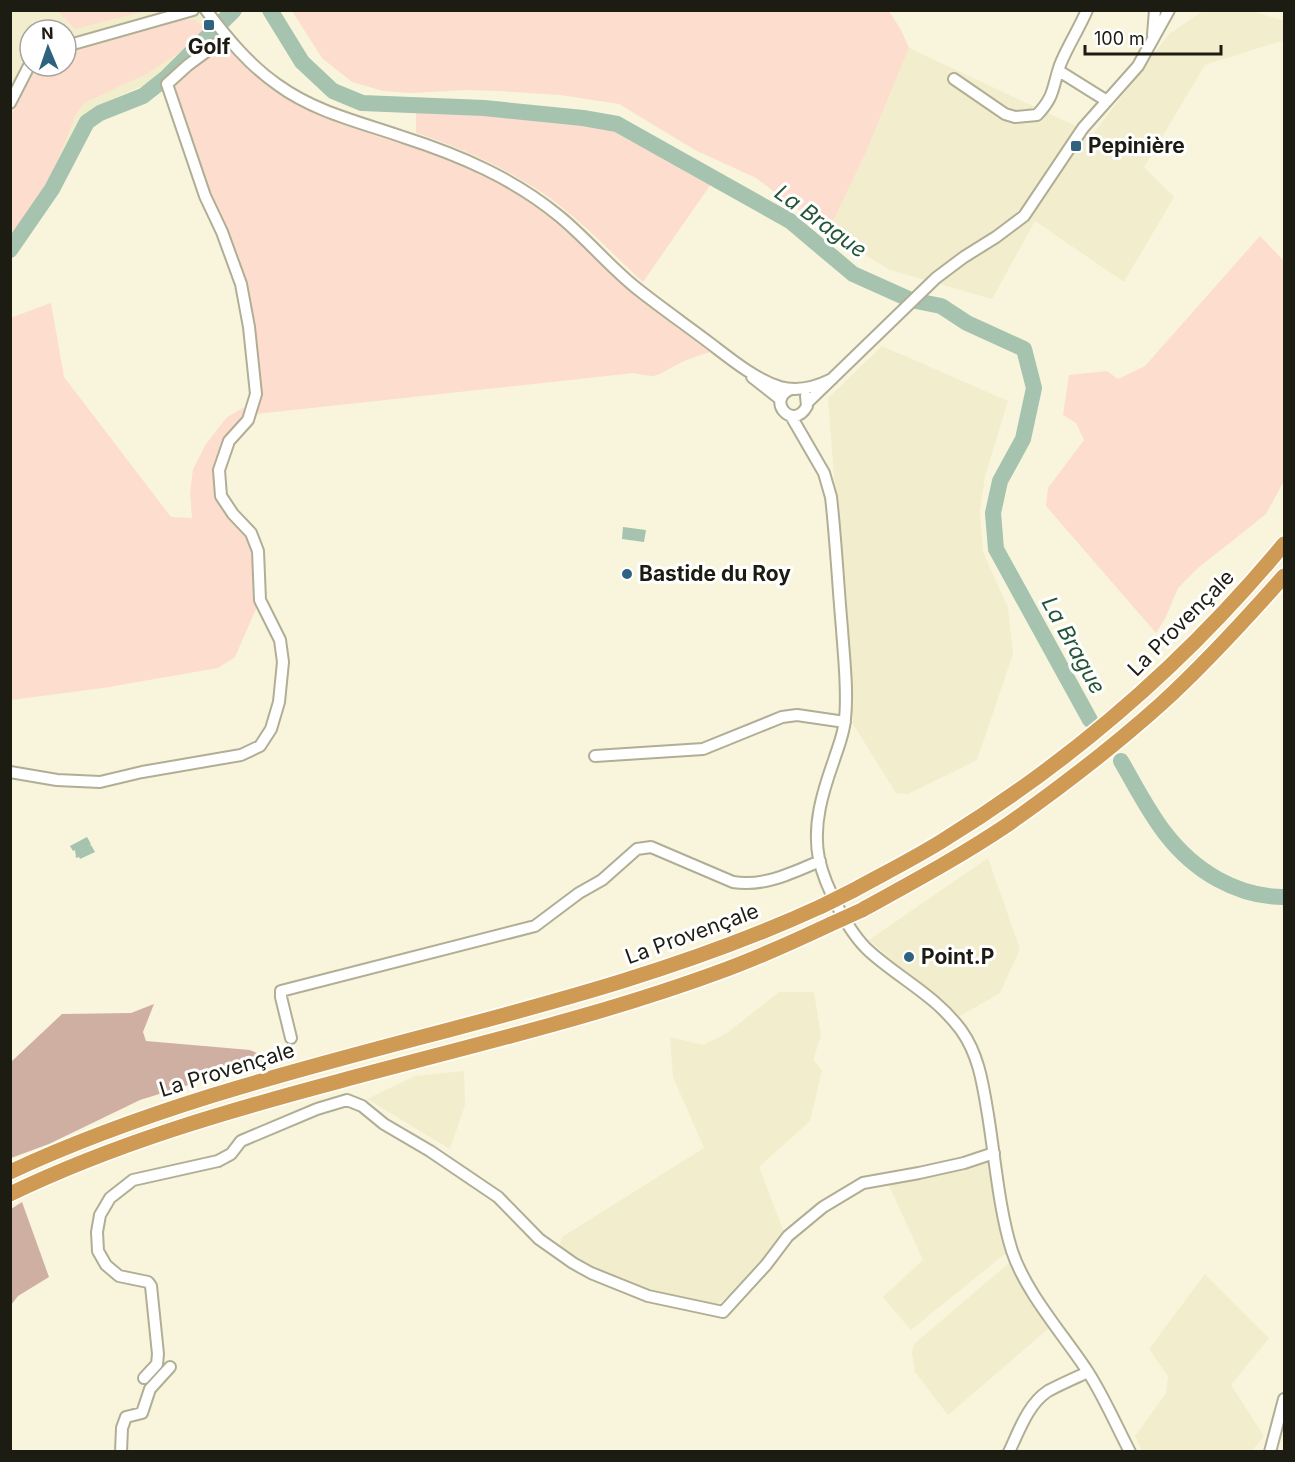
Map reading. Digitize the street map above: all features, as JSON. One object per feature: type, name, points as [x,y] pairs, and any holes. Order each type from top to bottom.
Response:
[{"type":"highway","name":"La Provençale","points":[[10,1172],[90,1137],[182,1104],[279,1075],[646,975],[746,940],[822,906],[960,830],[1074,750],[1147,688],[1224,612],[1284,544]]},
{"type":"highway","name":"La Provençale","points":[[10,1194],[72,1166],[158,1133],[244,1107],[640,998],[728,969],[862,910],[1006,825],[1088,765],[1162,704],[1213,654],[1284,576]]},
{"type":"street","points":[[78,43],[193,10]]},
{"type":"street","points":[[206,10],[224,34],[278,86],[322,110],[446,151],[528,192],[559,215],[635,287],[738,364],[780,399]]},
{"type":"street","points":[[954,79],[1005,114],[1015,117],[1036,115],[1044,107],[1054,90],[1058,75],[1087,10]]},
{"type":"street","points":[[1152,41],[1155,10]]},
{"type":"street","points":[[809,446],[803,429],[803,413],[808,402],[936,278],[1024,216],[1083,128],[1138,66],[1169,10]]},
{"type":"street","points":[[10,772],[57,780],[100,782],[142,772],[209,761],[241,754],[260,746],[274,720],[281,687],[283,662],[280,640],[260,600],[258,551],[252,533],[233,514],[221,496],[219,470],[229,441],[248,420],[256,394],[249,327],[241,284],[222,232],[205,196],[166,84],[224,34]]},
{"type":"street","points":[[1058,75],[1105,104]]},
{"type":"street","points":[[10,103],[23,78]]},
{"type":"street","points":[[738,364],[769,382],[805,394],[808,402]]},
{"type":"street","points":[[832,379],[823,384],[795,389],[782,394],[780,399],[781,408],[791,416],[824,474],[831,497],[845,671],[845,722],[821,802],[817,835],[820,861],[854,936],[885,964],[940,1005],[970,1045],[978,1061],[983,1084],[1005,1223],[1012,1251],[1037,1297],[1088,1372],[1130,1452]]},
{"type":"street","points":[[791,416],[803,413]]},
{"type":"street","points":[[595,756],[703,749],[782,717],[797,715],[845,722]]},
{"type":"street","points":[[291,1038],[280,997],[281,991],[535,926],[579,893],[602,880],[637,849],[651,847],[733,882],[747,884],[790,874],[820,861]]},
{"type":"street","points":[[144,1378],[157,1364],[158,1354],[151,1286],[148,1282],[119,1276],[106,1265],[98,1251],[97,1232],[100,1215],[110,1198],[133,1180],[218,1161],[231,1154],[241,1142],[317,1109],[347,1100],[362,1106],[384,1124],[430,1151],[498,1197],[539,1239],[573,1263],[591,1273],[648,1296],[723,1312],[766,1265],[788,1236],[823,1206],[863,1183],[942,1168],[994,1153]]},
{"type":"street","points":[[121,1452],[122,1428],[126,1417],[142,1413],[150,1389],[170,1367]]},
{"type":"street","points":[[1009,1452],[1027,1414],[1036,1402],[1047,1392],[1088,1372]]},
{"type":"street","points":[[1270,1452],[1284,1399]]},
{"type":"shaded area","points":[[11,11],[201,11],[210,27],[195,45],[142,86],[112,99],[100,113],[87,122],[52,189],[11,250]]},
{"type":"shaded area","points":[[58,11],[145,11],[78,28],[78,18],[65,18]]},
{"type":"shaded area","points":[[292,11],[889,11],[909,48],[866,152],[828,232],[756,178],[695,150],[619,104],[560,95],[498,91],[411,93],[383,91],[352,82],[322,58]]},
{"type":"shaded area","points":[[1203,11],[1253,11],[1284,21],[1284,40],[1205,65],[1144,167],[1174,197],[1124,282],[1035,221],[992,299],[890,270],[828,232],[866,152],[909,48],[1093,134],[1169,34]]},
{"type":"shaded area","points":[[182,20],[194,20],[202,25],[205,32],[202,38],[146,74],[84,103],[76,114],[53,172],[11,238],[11,117],[28,78],[78,78],[78,50]]},
{"type":"shaded area","points":[[222,46],[229,49],[270,87],[299,105],[348,126],[474,170],[515,192],[560,227],[662,317],[710,352],[655,376],[634,373],[256,414],[260,401],[250,304],[242,274],[173,96],[179,78]]},
{"type":"shaded area","points":[[416,112],[494,115],[612,128],[636,139],[711,184],[643,282],[589,230],[545,195],[489,162],[416,133]]},
{"type":"shaded area","points":[[1260,236],[1284,261],[1284,481],[1266,514],[1198,568],[1178,588],[1165,619],[1156,633],[1046,506],[1048,488],[1084,440],[1076,423],[1063,415],[1069,375],[1107,371],[1118,379],[1145,366]]},
{"type":"shaded area","points":[[51,303],[64,377],[171,517],[192,518],[190,493],[193,469],[206,444],[227,417],[252,403],[228,437],[217,487],[222,509],[252,540],[256,566],[256,609],[235,657],[218,668],[103,688],[11,700],[10,318]]},
{"type":"shaded area","points":[[882,346],[1008,401],[985,476],[980,512],[983,552],[1008,608],[1013,654],[977,760],[908,794],[896,793],[853,724],[828,398]]},
{"type":"shaded area","points":[[623,527],[646,530],[644,542],[622,539]]},
{"type":"shaded area","points":[[87,837],[91,844],[89,846],[91,845],[95,852],[80,859],[76,858],[75,850],[73,851],[70,846]]},
{"type":"shaded area","points":[[988,858],[1020,949],[1000,993],[958,1017],[869,940]]},
{"type":"shaded area","points":[[779,992],[814,992],[821,1036],[813,1060],[822,1070],[810,1121],[759,1167],[784,1232],[745,1282],[717,1305],[675,1298],[617,1280],[559,1248],[562,1237],[704,1148],[673,1077],[670,1037],[703,1045],[727,1033]]},
{"type":"shaded area","points":[[154,1004],[143,1032],[146,1041],[250,1050],[272,1059],[140,1100],[49,1144],[11,1158],[11,1062],[62,1014],[131,1013]]},
{"type":"shaded area","points":[[464,1071],[465,1105],[450,1149],[367,1099],[415,1076]]},
{"type":"shaded area","points":[[988,1162],[1006,1253],[911,1330],[883,1297],[923,1260],[888,1183]]},
{"type":"shaded area","points":[[22,1202],[49,1277],[18,1296],[11,1305],[11,1209]]},
{"type":"shaded area","points":[[1009,1263],[1049,1328],[948,1415],[915,1372],[912,1353],[914,1344]]},
{"type":"shaded area","points":[[1205,1274],[1269,1338],[1231,1385],[1264,1436],[1252,1451],[1142,1451],[1135,1436],[1166,1393],[1168,1376],[1149,1349]]},
{"type":"waterway","points":[[10,250],[52,189],[87,122],[100,113],[143,96],[167,77],[234,10]]},
{"type":"waterway","name":"La Brague","points":[[270,10],[302,62],[333,91],[362,103],[484,108],[583,118],[617,124],[790,221],[853,274],[911,300],[941,306],[967,323],[1024,349],[1034,388],[1023,439],[1000,481],[993,513],[996,549],[1090,720]]},
{"type":"waterway","name":"La Brague","points":[[1121,761],[1159,825],[1189,859],[1233,887],[1267,896],[1284,897]]},
{"type":"place","name":"Golf","points":[[209,25]]},
{"type":"place","name":"Pepinière","points":[[1076,146]]},
{"type":"place","name":"Bastide du Roy","points":[[627,574]]},
{"type":"place","name":"Point.P","points":[[909,957]]}]
